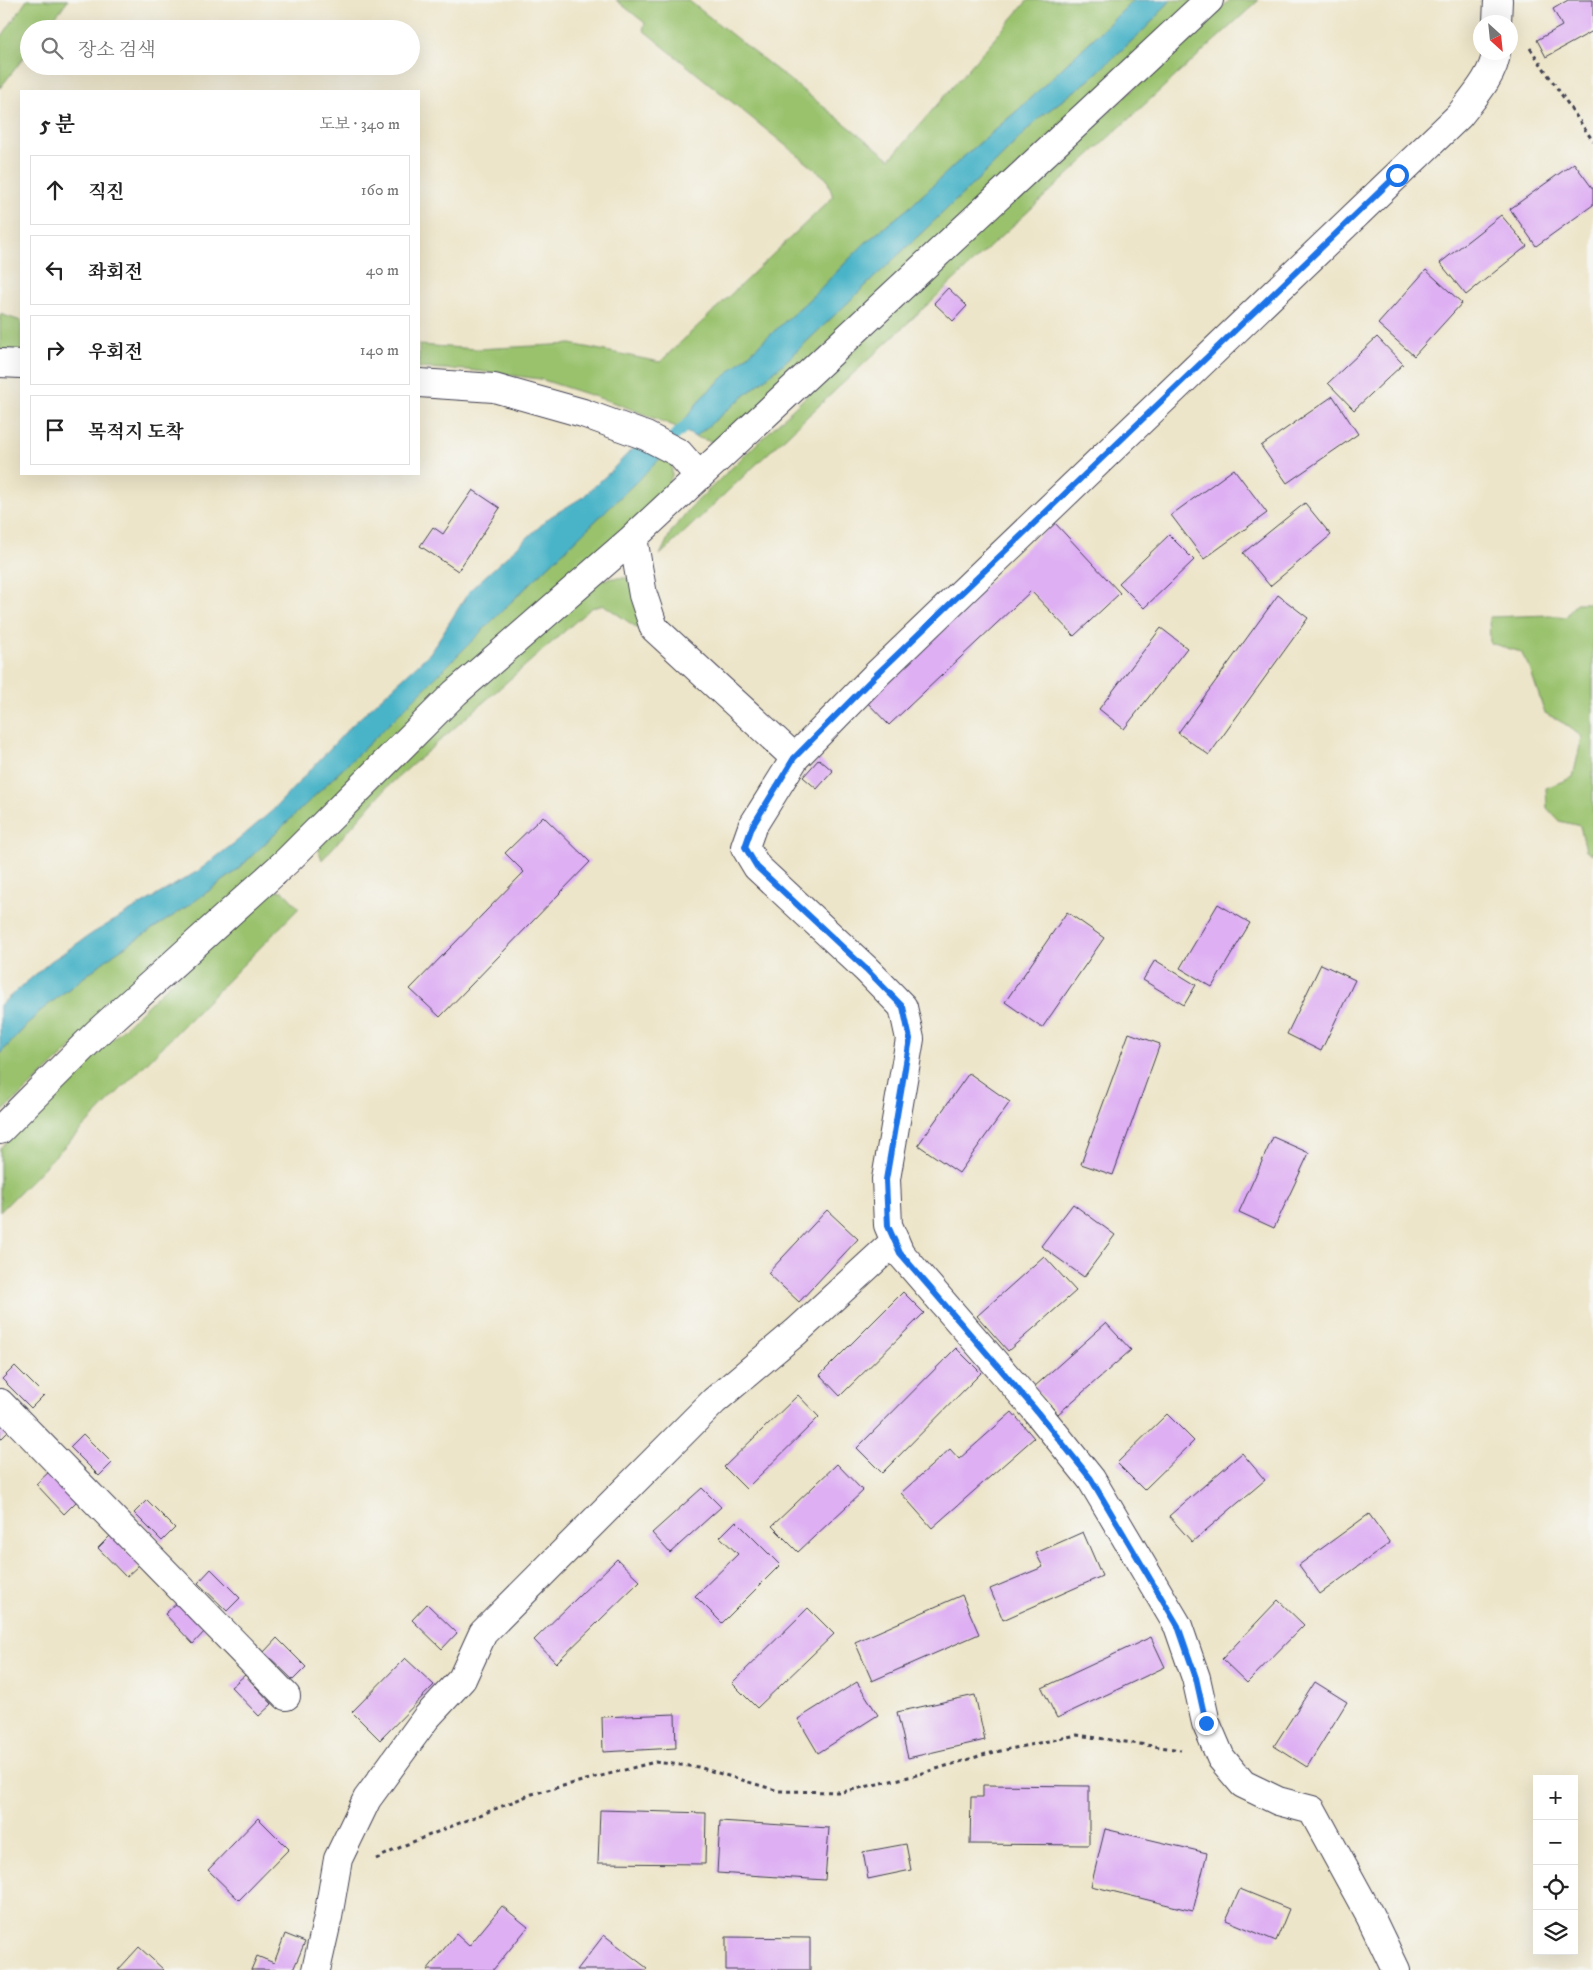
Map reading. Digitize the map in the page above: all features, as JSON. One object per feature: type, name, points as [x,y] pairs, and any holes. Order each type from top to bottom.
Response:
[{"type":"street","points":[[0,1130],[97,1032],[287,861],[456,693],[633,538],[1209,0]]},
{"type":"street","points":[[1396,1970],[1370,1916],[1312,1810],[1278,1801],[1243,1784],[1221,1758],[1206,1723],[1196,1678],[1178,1626],[1091,1479],[1034,1408],[900,1253],[888,1226],[886,1180],[910,1039],[903,1007],[866,969],[757,867],[745,847],[752,827],[794,758],[876,675],[1459,116],[1481,87],[1496,60]]},
{"type":"street","points":[[0,363],[20,364]]},
{"type":"street","points":[[420,383],[494,388],[583,412],[646,436],[679,453],[699,476]]},
{"type":"street","points":[[633,538],[643,595],[654,628],[794,758]]},
{"type":"street","points":[[316,1970],[338,1859],[367,1799],[426,1718],[462,1679],[483,1633],[714,1400],[796,1332],[895,1241]]},
{"type":"street","points":[[0,1403],[286,1696]]},
{"type":"path","points":[[1498,8],[1593,141]]},
{"type":"path","points":[[335,1880],[405,1845],[532,1794],[655,1762],[698,1767],[779,1791],[842,1792],[913,1776],[986,1754],[1077,1735],[1221,1758]]},
{"type":"green space","points":[[27,0],[68,0],[53,20],[20,20],[20,62],[0,88],[0,39]]},
{"type":"green space","points":[[616,0],[688,0],[890,159],[1028,0],[1134,0],[1019,109],[911,206],[864,244],[815,294],[701,398],[679,428],[618,404],[540,379],[469,370],[420,368],[420,345],[477,349],[571,344],[660,362],[833,197],[827,179],[643,30],[645,23]]},
{"type":"green space","points":[[1171,0],[1195,0],[731,434],[713,442],[695,437],[784,363],[989,169],[1039,118],[1089,80],[1147,27]]},
{"type":"green space","points":[[1230,0],[1259,0],[958,276],[660,555],[671,532],[690,508],[927,280]]},
{"type":"green space","points":[[0,314],[20,321],[20,351],[0,350]]},
{"type":"green space","points":[[663,456],[672,463],[672,476],[666,487],[641,519],[0,1114],[0,1054],[39,1012],[115,953],[179,912],[234,873]]},
{"type":"green space","points":[[629,578],[649,636],[604,605],[591,608],[387,787],[322,860],[316,842],[459,698],[600,580]]},
{"type":"green space","points":[[1576,603],[1593,603],[1593,855],[1586,850],[1580,826],[1559,821],[1547,808],[1546,788],[1573,777],[1582,737],[1565,724],[1545,713],[1530,669],[1521,652],[1490,643],[1489,617],[1550,615],[1566,617]]},
{"type":"green space","points":[[271,891],[283,891],[299,908],[0,1212],[0,1148],[217,938]]},
{"type":"water","points":[[1134,0],[1171,0],[1147,27],[1089,80],[1039,118],[989,169],[784,363],[695,437],[679,428],[701,398],[815,294],[864,244],[911,206],[1019,109]]},
{"type":"water","points":[[634,447],[663,456],[234,873],[179,912],[115,953],[39,1012],[0,1054],[0,1005],[51,961],[93,933],[198,871],[273,810],[349,728],[430,653],[470,590],[550,517],[583,497]]},
{"type":"building","points":[[1568,0],[1593,0],[1593,31],[1546,57],[1537,40],[1562,26],[1553,9]]},
{"type":"building","points":[[1574,163],[1593,189],[1593,205],[1536,246],[1510,209]]},
{"type":"building","points":[[1501,215],[1527,246],[1466,295],[1440,263]]},
{"type":"building","points":[[1426,270],[1462,303],[1414,356],[1378,324]]},
{"type":"building","points":[[948,288],[967,306],[953,321],[934,303]]},
{"type":"building","points":[[1377,337],[1403,364],[1354,410],[1328,383]]},
{"type":"building","points":[[1333,396],[1358,434],[1287,483],[1261,446]]},
{"type":"building","points":[[1234,469],[1267,513],[1204,559],[1171,515]]},
{"type":"building","points":[[473,490],[500,508],[458,571],[420,546],[433,527],[443,534]]},
{"type":"building","points":[[1305,503],[1331,535],[1270,586],[1243,553]]},
{"type":"building","points":[[1054,522],[1120,593],[1074,636],[1031,591],[889,725],[864,699]]},
{"type":"building","points":[[1169,535],[1194,560],[1144,608],[1119,583]]},
{"type":"building","points":[[1278,595],[1308,618],[1209,755],[1178,733]]},
{"type":"building","points":[[1161,628],[1187,648],[1124,729],[1099,709]]},
{"type":"building","points":[[819,759],[833,771],[817,789],[803,777]]},
{"type":"building","points":[[543,816],[590,862],[440,1017],[410,989],[524,872],[505,853]]},
{"type":"building","points":[[1218,904],[1250,923],[1212,987],[1180,968]]},
{"type":"building","points":[[1067,912],[1104,938],[1042,1028],[1005,1002]]},
{"type":"building","points":[[1155,960],[1196,985],[1184,1005],[1143,980]]},
{"type":"building","points":[[1321,964],[1355,980],[1321,1051],[1287,1034]]},
{"type":"building","points":[[1129,1033],[1160,1044],[1113,1175],[1081,1164]]},
{"type":"building","points":[[969,1073],[1010,1102],[959,1173],[918,1145]]},
{"type":"building","points":[[1273,1137],[1309,1153],[1274,1228],[1239,1212]]},
{"type":"building","points":[[1073,1204],[1115,1235],[1084,1277],[1041,1246]]},
{"type":"building","points":[[827,1210],[858,1239],[799,1302],[768,1273]]},
{"type":"building","points":[[1044,1256],[1076,1291],[1008,1351],[977,1316]]},
{"type":"building","points":[[903,1292],[924,1313],[840,1396],[820,1375]]},
{"type":"building","points":[[1106,1323],[1131,1350],[1058,1414],[1034,1387]]},
{"type":"building","points":[[956,1348],[981,1373],[882,1473],[857,1448]]},
{"type":"building","points":[[15,1366],[44,1395],[31,1408],[2,1379]]},
{"type":"building","points":[[798,1395],[819,1417],[746,1489],[724,1467]]},
{"type":"building","points":[[1012,1412],[1034,1438],[932,1528],[901,1493],[950,1449],[959,1459]]},
{"type":"building","points":[[1167,1414],[1194,1441],[1144,1490],[1117,1463]]},
{"type":"building","points":[[0,1417],[11,1429],[0,1440]]},
{"type":"building","points":[[83,1434],[112,1463],[99,1476],[70,1447]]},
{"type":"building","points":[[1242,1453],[1265,1480],[1192,1542],[1169,1516]]},
{"type":"building","points":[[837,1464],[863,1491],[798,1552],[772,1526]]},
{"type":"building","points":[[50,1471],[78,1500],[64,1514],[36,1484]]},
{"type":"building","points":[[702,1488],[721,1507],[670,1553],[652,1533]]},
{"type":"building","points":[[147,1500],[175,1528],[162,1541],[134,1513]]},
{"type":"building","points":[[1369,1514],[1390,1543],[1320,1594],[1299,1565]]},
{"type":"building","points":[[736,1521],[780,1565],[722,1623],[695,1596],[738,1554],[720,1537]]},
{"type":"building","points":[[1083,1532],[1102,1576],[1003,1620],[990,1589],[1043,1567],[1036,1553]]},
{"type":"building","points":[[111,1535],[139,1565],[126,1577],[98,1548]]},
{"type":"building","points":[[617,1559],[640,1581],[556,1663],[534,1640]]},
{"type":"building","points":[[211,1569],[240,1598],[227,1611],[198,1583]]},
{"type":"building","points":[[962,1595],[979,1634],[872,1681],[855,1642]]},
{"type":"building","points":[[1278,1600],[1304,1625],[1247,1683],[1222,1659]]},
{"type":"building","points":[[179,1601],[206,1630],[193,1644],[165,1614]]},
{"type":"building","points":[[427,1604],[457,1633],[442,1649],[412,1620]]},
{"type":"building","points":[[808,1608],[834,1634],[757,1708],[732,1683]]},
{"type":"building","points":[[1151,1637],[1165,1667],[1057,1718],[1042,1688]]},
{"type":"building","points":[[277,1638],[306,1667],[293,1680],[264,1652]]},
{"type":"building","points":[[405,1658],[434,1685],[380,1740],[352,1712]]},
{"type":"building","points":[[245,1675],[272,1704],[259,1716],[231,1687]]},
{"type":"building","points":[[857,1682],[878,1715],[818,1753],[798,1719]]},
{"type":"building","points":[[1315,1682],[1347,1702],[1307,1767],[1274,1746]]},
{"type":"building","points":[[975,1695],[985,1740],[908,1758],[897,1712]]},
{"type":"building","points":[[675,1714],[676,1748],[603,1752],[602,1717]]},
{"type":"building","points":[[983,1785],[1089,1786],[1089,1845],[970,1844],[971,1797],[983,1797]]},
{"type":"building","points":[[600,1810],[706,1813],[705,1864],[598,1863]]},
{"type":"building","points":[[258,1818],[289,1849],[239,1900],[208,1870]]},
{"type":"building","points":[[720,1821],[829,1828],[825,1880],[717,1873]]},
{"type":"building","points":[[1105,1829],[1207,1853],[1193,1911],[1091,1886]]},
{"type":"building","points":[[906,1844],[911,1870],[868,1879],[863,1852]]},
{"type":"building","points":[[1240,1889],[1289,1909],[1276,1941],[1226,1920]]},
{"type":"building","points":[[502,1906],[528,1927],[493,1970],[427,1970],[456,1934],[469,1946]]},
{"type":"building","points":[[285,1934],[305,1942],[293,1970],[251,1970],[257,1956],[274,1963]]},
{"type":"building","points":[[604,1935],[647,1968],[646,1970],[577,1970]]},
{"type":"building","points":[[726,1937],[810,1938],[810,1970],[726,1970]]},
{"type":"building","points":[[139,1947],[164,1970],[118,1970]]},
{"type":"waterway","points":[[665,445],[693,419]]},
{"type":"route","points":[[1206,1723],[1196,1678],[1178,1626],[1091,1479],[1034,1408],[900,1253],[888,1226],[886,1180],[910,1039],[903,1007],[866,969],[757,867],[745,847],[752,827],[794,758],[876,675],[1397,175]]}]
